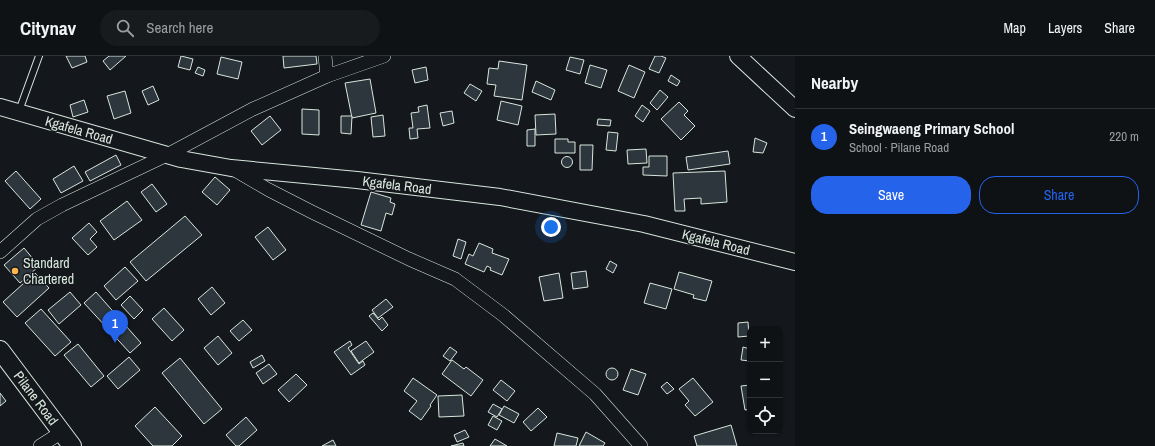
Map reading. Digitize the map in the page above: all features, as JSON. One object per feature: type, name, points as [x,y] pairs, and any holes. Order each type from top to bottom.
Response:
[{"type":"main road","name":"Pilane Road","points":[[0,350],[67,439]]},
{"type":"street","points":[[325,56],[327,76]]},
{"type":"street","points":[[0,252],[36,219],[62,205],[167,155],[253,109],[327,76],[384,56]]},
{"type":"street","points":[[738,56],[795,109]]},
{"type":"street","name":"Kgafela Road","points":[[0,107],[167,155],[231,168],[500,196],[644,224],[795,262]]},
{"type":"street","points":[[231,168],[312,212],[409,259],[456,279],[503,315],[595,394],[640,446]]},
{"type":"street","points":[[40,446],[67,439]]},
{"type":"lane","points":[[18,112],[39,56]]},
{"type":"building","points":[[66,56],[85,56],[87,62],[72,68]]},
{"type":"building","points":[[109,56],[126,56],[110,70],[103,61]]},
{"type":"building","points":[[181,56],[193,59],[190,70],[178,67]]},
{"type":"building","points":[[283,56],[316,56],[317,64],[284,68]]},
{"type":"building","points":[[655,56],[666,58],[659,73],[649,69]]},
{"type":"building","points":[[221,57],[242,62],[238,79],[217,74]]},
{"type":"building","points":[[570,57],[584,60],[580,74],[566,70]]},
{"type":"building","points":[[499,61],[527,65],[522,100],[494,96],[496,85],[487,84],[489,68],[498,69]]},
{"type":"building","points":[[590,65],[607,70],[601,88],[585,83]]},
{"type":"building","points":[[629,65],[645,72],[634,98],[618,91]]},
{"type":"building","points":[[198,67],[205,70],[203,76],[195,73]]},
{"type":"building","points":[[426,67],[428,80],[415,83],[412,70]]},
{"type":"building","points":[[671,75],[680,81],[677,86],[668,81]]},
{"type":"building","points":[[370,79],[376,113],[352,118],[345,83]]},
{"type":"building","points":[[536,81],[555,90],[551,100],[532,92]]},
{"type":"building","points":[[470,84],[482,91],[476,101],[464,93]]},
{"type":"building","points":[[153,86],[159,100],[148,105],[142,91]]},
{"type":"building","points":[[660,90],[668,97],[657,110],[650,103]]},
{"type":"building","points":[[125,91],[131,113],[114,119],[107,96]]},
{"type":"building","points":[[84,100],[88,112],[73,117],[70,105]]},
{"type":"building","points":[[501,101],[522,106],[518,125],[497,120]]},
{"type":"building","points":[[679,102],[688,111],[684,115],[695,126],[681,140],[661,119]]},
{"type":"building","points":[[427,105],[430,128],[417,129],[418,138],[410,139],[409,128],[413,128],[411,113],[419,112],[418,107]]},
{"type":"building","points":[[642,105],[650,111],[643,122],[635,116]]},
{"type":"building","points":[[302,109],[319,110],[319,135],[302,134]]},
{"type":"building","points":[[452,111],[454,123],[443,126],[440,113]]},
{"type":"building","points":[[555,114],[556,134],[536,135],[535,115]]},
{"type":"building","points":[[383,115],[385,136],[373,137],[371,117]]},
{"type":"building","points":[[270,116],[281,130],[262,145],[251,131]]},
{"type":"building","points":[[341,116],[352,116],[351,134],[341,133]]},
{"type":"building","points":[[598,119],[611,120],[610,126],[597,125]]},
{"type":"building","points":[[535,129],[535,146],[527,146],[527,130]]},
{"type":"building","points":[[608,132],[618,133],[616,151],[606,150]]},
{"type":"building","points":[[755,138],[767,143],[763,153],[753,152]]},
{"type":"building","points":[[555,139],[568,139],[568,142],[575,142],[575,153],[555,153]]},
{"type":"building","points":[[580,145],[593,145],[592,170],[580,170]]},
{"type":"building","points":[[646,149],[647,163],[628,164],[627,150]]},
{"type":"building","points":[[728,151],[730,164],[688,170],[686,157]]},
{"type":"building","points":[[116,155],[121,165],[90,181],[85,172]]},
{"type":"building","points":[[567,156],[571,158],[573,162],[571,166],[567,168],[563,166],[561,162],[563,158]]},
{"type":"building","points":[[649,156],[667,156],[667,176],[643,175],[643,167],[649,167]]},
{"type":"building","points":[[74,166],[83,181],[61,193],[53,179]]},
{"type":"building","points":[[16,171],[41,199],[30,209],[5,181]]},
{"type":"building","points":[[725,171],[727,202],[701,204],[701,198],[684,199],[685,211],[675,211],[673,173]]},
{"type":"building","points":[[215,177],[230,190],[217,205],[202,192]]},
{"type":"building","points":[[152,184],[167,204],[156,212],[141,192]]},
{"type":"building","points":[[371,192],[391,198],[390,202],[395,204],[392,215],[386,213],[381,231],[361,225]]},
{"type":"building","points":[[127,201],[142,220],[114,240],[100,221]]},
{"type":"building","points":[[185,216],[202,235],[146,281],[130,262]]},
{"type":"building","points":[[89,223],[97,232],[90,239],[97,247],[88,255],[72,238]]},
{"type":"building","points":[[268,227],[286,250],[273,260],[255,237]]},
{"type":"building","points":[[458,239],[466,242],[461,259],[453,256]]},
{"type":"building","points":[[479,243],[493,249],[492,253],[509,259],[502,275],[490,270],[491,268],[487,266],[484,272],[465,264],[469,254],[473,256]]},
{"type":"building","points":[[24,248],[39,266],[20,283],[4,265]]},
{"type":"building","points":[[610,261],[617,265],[613,273],[606,269]]},
{"type":"building","points":[[125,267],[138,281],[116,300],[104,286]]},
{"type":"building","points":[[586,271],[588,287],[573,289],[571,273]]},
{"type":"building","points":[[679,272],[712,281],[706,301],[693,298],[694,295],[674,289]]},
{"type":"building","points":[[35,273],[49,288],[17,317],[3,302]]},
{"type":"building","points":[[559,273],[563,298],[544,301],[539,277]]},
{"type":"building","points":[[650,283],[672,289],[666,309],[644,303]]},
{"type":"building","points":[[212,287],[225,303],[211,315],[198,299]]},
{"type":"building","points":[[70,292],[81,305],[59,324],[48,310]]},
{"type":"building","points":[[96,292],[141,343],[130,353],[84,303]]},
{"type":"building","points":[[130,296],[143,310],[134,319],[121,305]]},
{"type":"building","points":[[386,299],[393,307],[378,318],[372,310]]},
{"type":"building","points":[[164,308],[184,330],[172,341],[152,319]]},
{"type":"building","points":[[41,309],[71,342],[55,356],[25,323]]},
{"type":"building","points":[[373,313],[379,320],[382,317],[388,325],[382,331],[369,316]]},
{"type":"building","points":[[243,320],[252,330],[239,341],[230,331]]},
{"type":"building","points":[[748,322],[747,336],[738,337],[738,323]]},
{"type":"building","points":[[218,336],[232,353],[218,365],[204,348]]},
{"type":"building","points":[[350,341],[352,345],[348,348],[359,364],[363,361],[365,365],[351,375],[334,352]]},
{"type":"building","points":[[366,341],[374,352],[359,363],[351,351]]},
{"type":"building","points":[[78,344],[104,376],[91,387],[64,355]]},
{"type":"building","points":[[450,347],[457,352],[450,361],[443,356]]},
{"type":"building","points":[[743,347],[747,348],[747,361],[741,360]]},
{"type":"building","points":[[262,355],[265,361],[253,368],[250,362]]},
{"type":"building","points":[[129,357],[140,370],[118,389],[107,376]]},
{"type":"building","points":[[180,358],[222,409],[204,424],[162,373]]},
{"type":"building","points":[[452,360],[464,369],[466,367],[483,380],[471,396],[442,374]]},
{"type":"building","points":[[269,364],[277,374],[263,384],[256,373]]},
{"type":"building","points":[[612,368],[616,370],[618,374],[616,378],[612,380],[608,378],[606,374],[608,370]]},
{"type":"building","points":[[631,369],[646,374],[638,395],[623,390]]},
{"type":"building","points":[[296,374],[307,385],[289,402],[278,390]]},
{"type":"building","points":[[413,378],[437,395],[421,420],[409,411],[417,401],[404,391]]},
{"type":"building","points":[[693,378],[713,402],[695,416],[685,405],[689,401],[679,389]]},
{"type":"building","points":[[501,380],[515,391],[507,401],[493,390]]},
{"type":"building","points":[[667,382],[674,389],[667,394],[661,387]]},
{"type":"building","points":[[747,385],[747,410],[745,410],[741,386]]},
{"type":"building","points":[[0,393],[6,401],[0,406]]},
{"type":"building","points":[[462,395],[464,416],[439,417],[438,396]]},
{"type":"building","points":[[493,404],[502,409],[497,417],[488,412]]},
{"type":"building","points":[[504,406],[519,414],[514,423],[499,415]]},
{"type":"building","points":[[155,407],[182,436],[172,446],[153,446],[135,426]]},
{"type":"building","points":[[538,408],[547,417],[531,431],[523,422]]},
{"type":"building","points":[[493,416],[502,421],[497,430],[488,425]]},
{"type":"building","points":[[246,417],[257,430],[239,446],[236,446],[226,435]]},
{"type":"building","points":[[731,425],[737,446],[697,446],[694,436]]},
{"type":"building","points":[[465,430],[469,437],[457,442],[454,435]]},
{"type":"building","points":[[586,432],[605,443],[603,446],[579,446]]},
{"type":"building","points":[[557,433],[578,438],[576,446],[554,446]]},
{"type":"building","points":[[495,439],[507,446],[490,446]]},
{"type":"building","points":[[333,440],[336,446],[322,446]]},
{"type":"building","points":[[463,443],[464,446],[451,446]]},
{"type":"place","name":"Standard Chartered","points":[[15,271]]},
{"type":"place","name":"Seingwaeng Primary School","points":[[115,343]]}]
